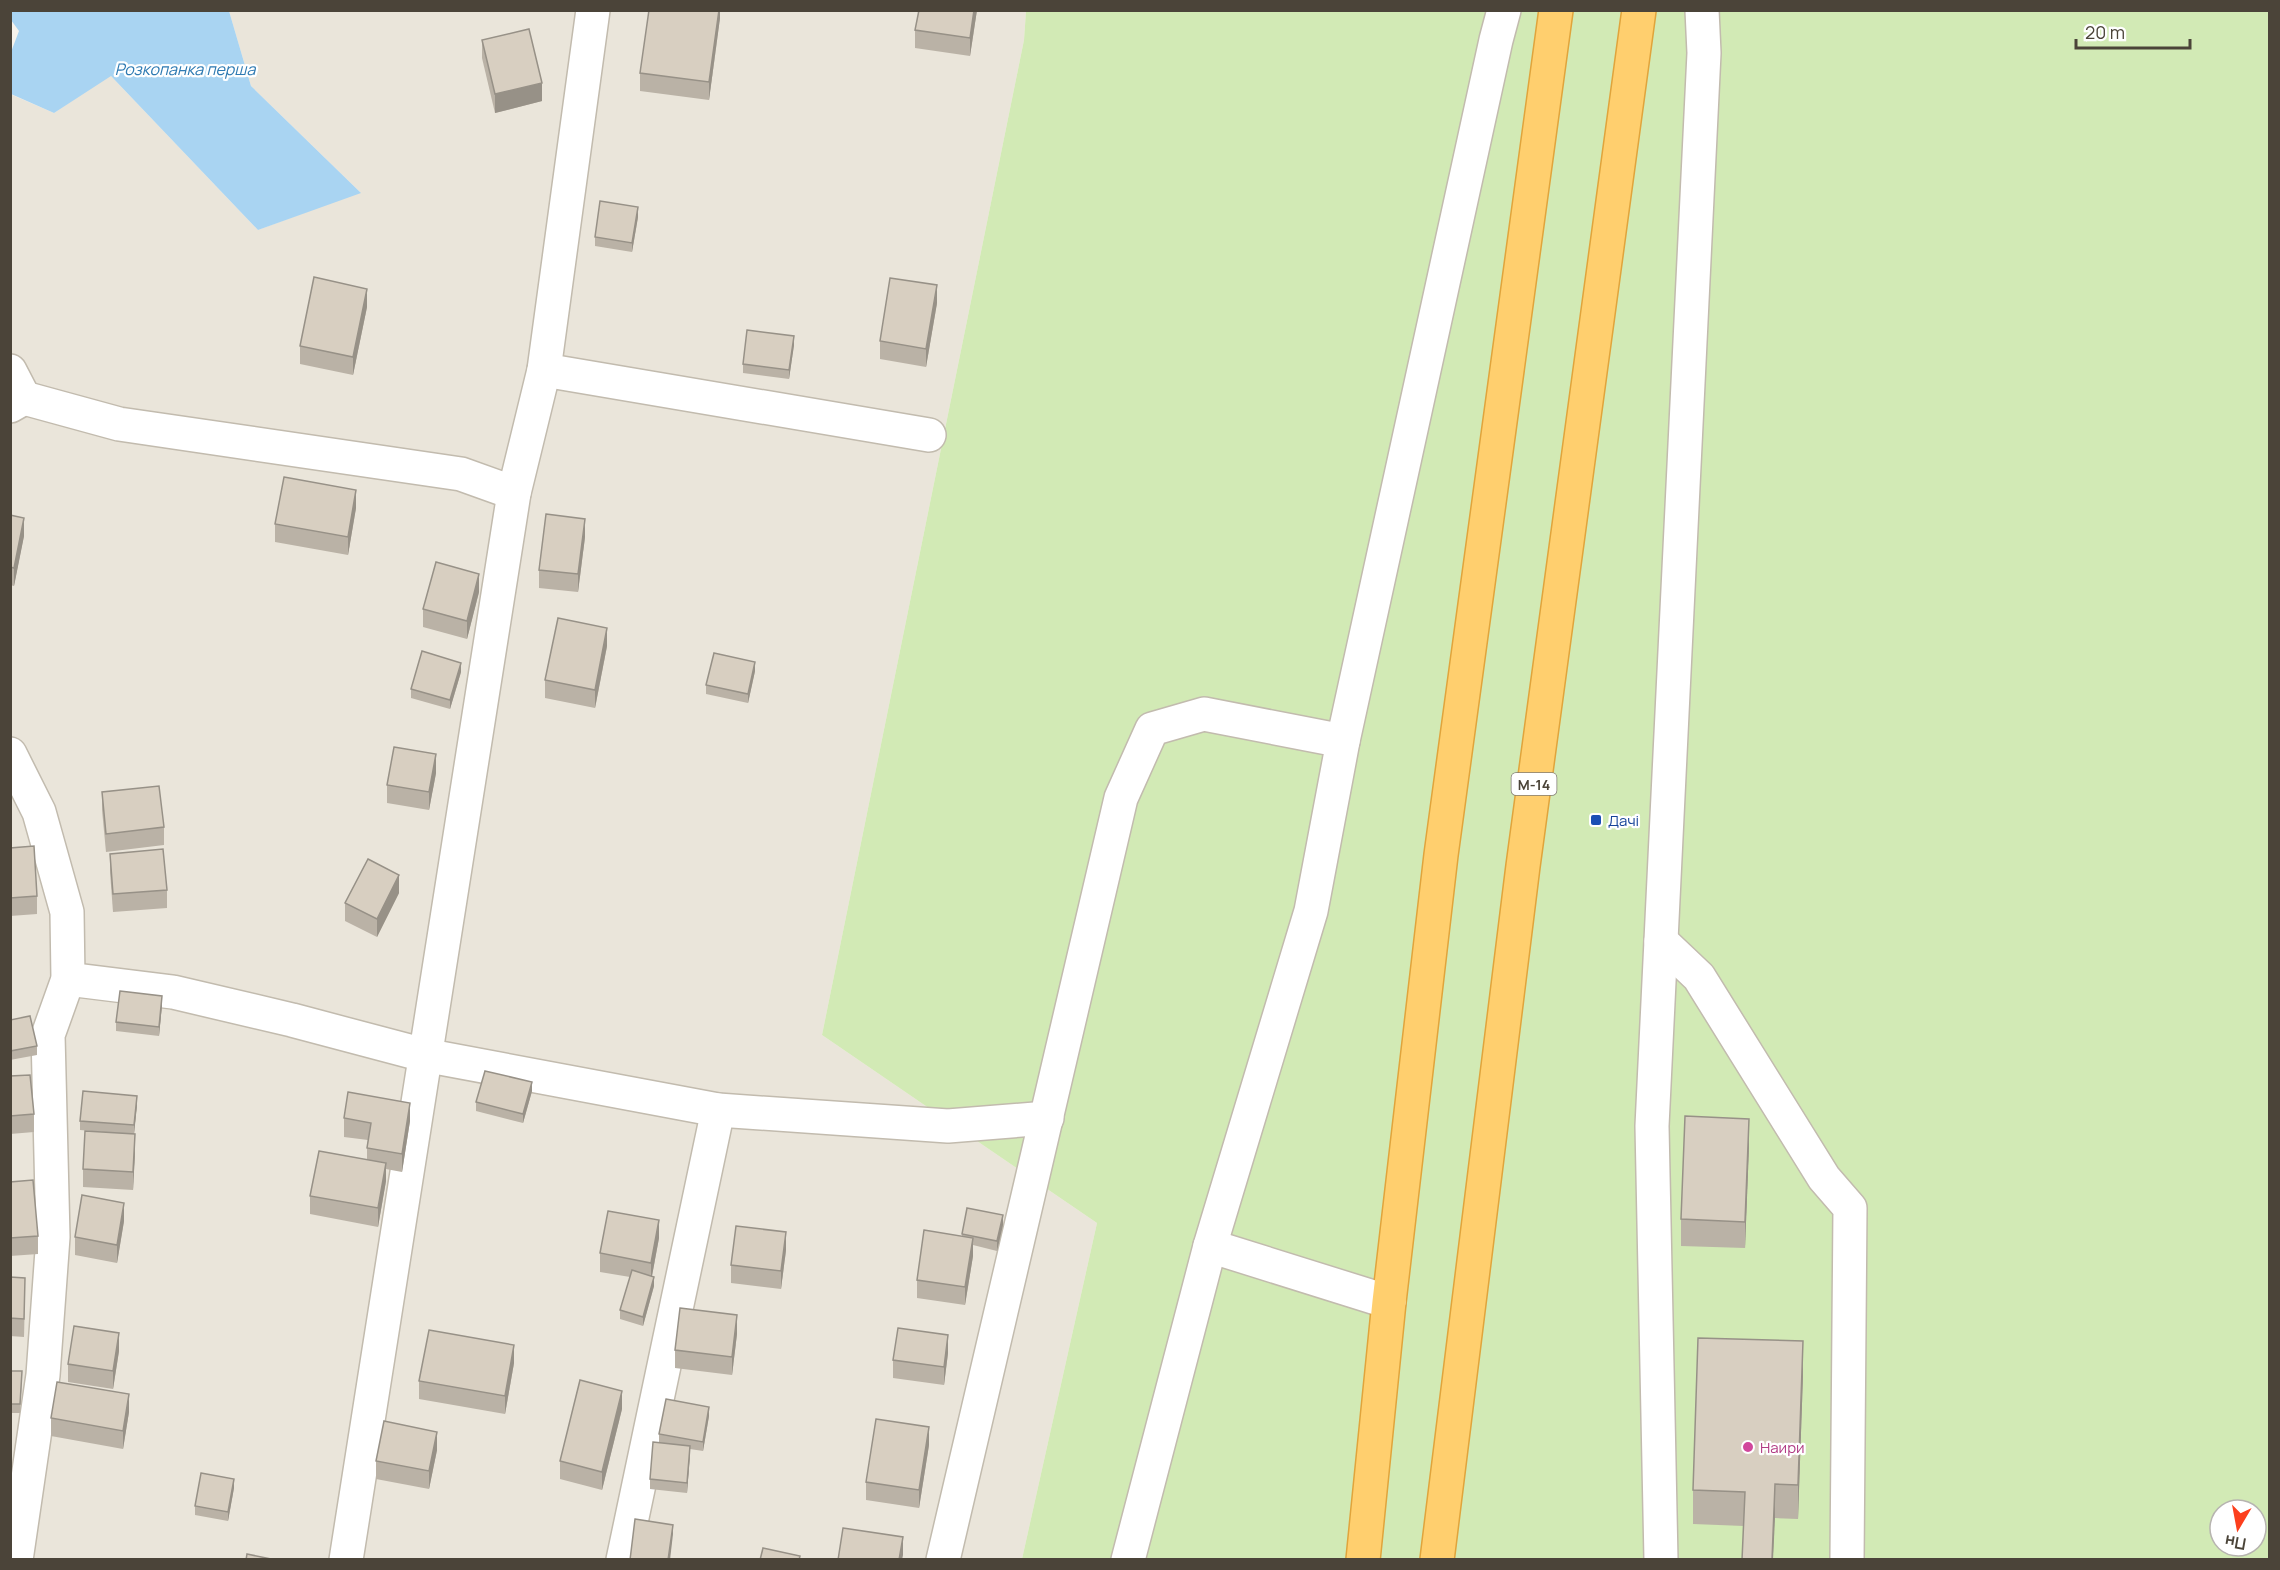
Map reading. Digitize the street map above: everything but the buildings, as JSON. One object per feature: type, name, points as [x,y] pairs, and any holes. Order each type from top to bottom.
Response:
[{"type":"highway","points":[[1363,1560],[1389,1302],[1442,843],[1556,10]]},
{"type":"highway","name":"М-14","points":[[1437,1560],[1524,854],[1639,10]]},
{"type":"street","points":[[346,1560],[514,493],[544,370],[593,10]]},
{"type":"street","points":[[1128,1560],[1210,1246],[1311,911],[1343,741],[1504,10]]},
{"type":"street","points":[[1661,1560],[1652,1125],[1704,53],[1702,10]]},
{"type":"street","points":[[544,370],[929,435]]},
{"type":"street","points":[[15,392],[119,424],[461,474],[514,493]]},
{"type":"street","points":[[943,1560],[1121,798],[1152,729],[1204,714],[1343,741]]},
{"type":"street","points":[[10,754],[39,812],[67,912],[68,979],[48,1035],[53,1237],[43,1375],[16,1560]]},
{"type":"street","points":[[1661,941],[1699,977],[1824,1178],[1850,1208],[1847,1560]]},
{"type":"street","points":[[68,979],[173,992],[424,1054],[718,1110],[948,1126],[1047,1118]]},
{"type":"street","points":[[623,1560],[718,1110]]},
{"type":"street","points":[[1210,1246],[1389,1302]]},
{"type":"shaded area","points":[[229,11],[1026,11],[1024,40],[822,1035],[1097,1223],[1022,1559],[11,1559],[10,94],[54,113],[110,75],[258,230],[360,192],[251,86]]},
{"type":"green space","points":[[1026,11],[2269,11],[2269,1559],[1022,1559],[1097,1223],[822,1035],[1024,40]]},
{"type":"water","name":"Розкопанка перша","points":[[11,10],[229,11],[251,86],[361,193],[258,230],[111,76],[54,113],[11,94],[11,52],[19,31],[11,20]]},
{"type":"place","name":"Дачі","points":[[1596,820]]},
{"type":"place","name":"Наири","points":[[1748,1447]]}]
